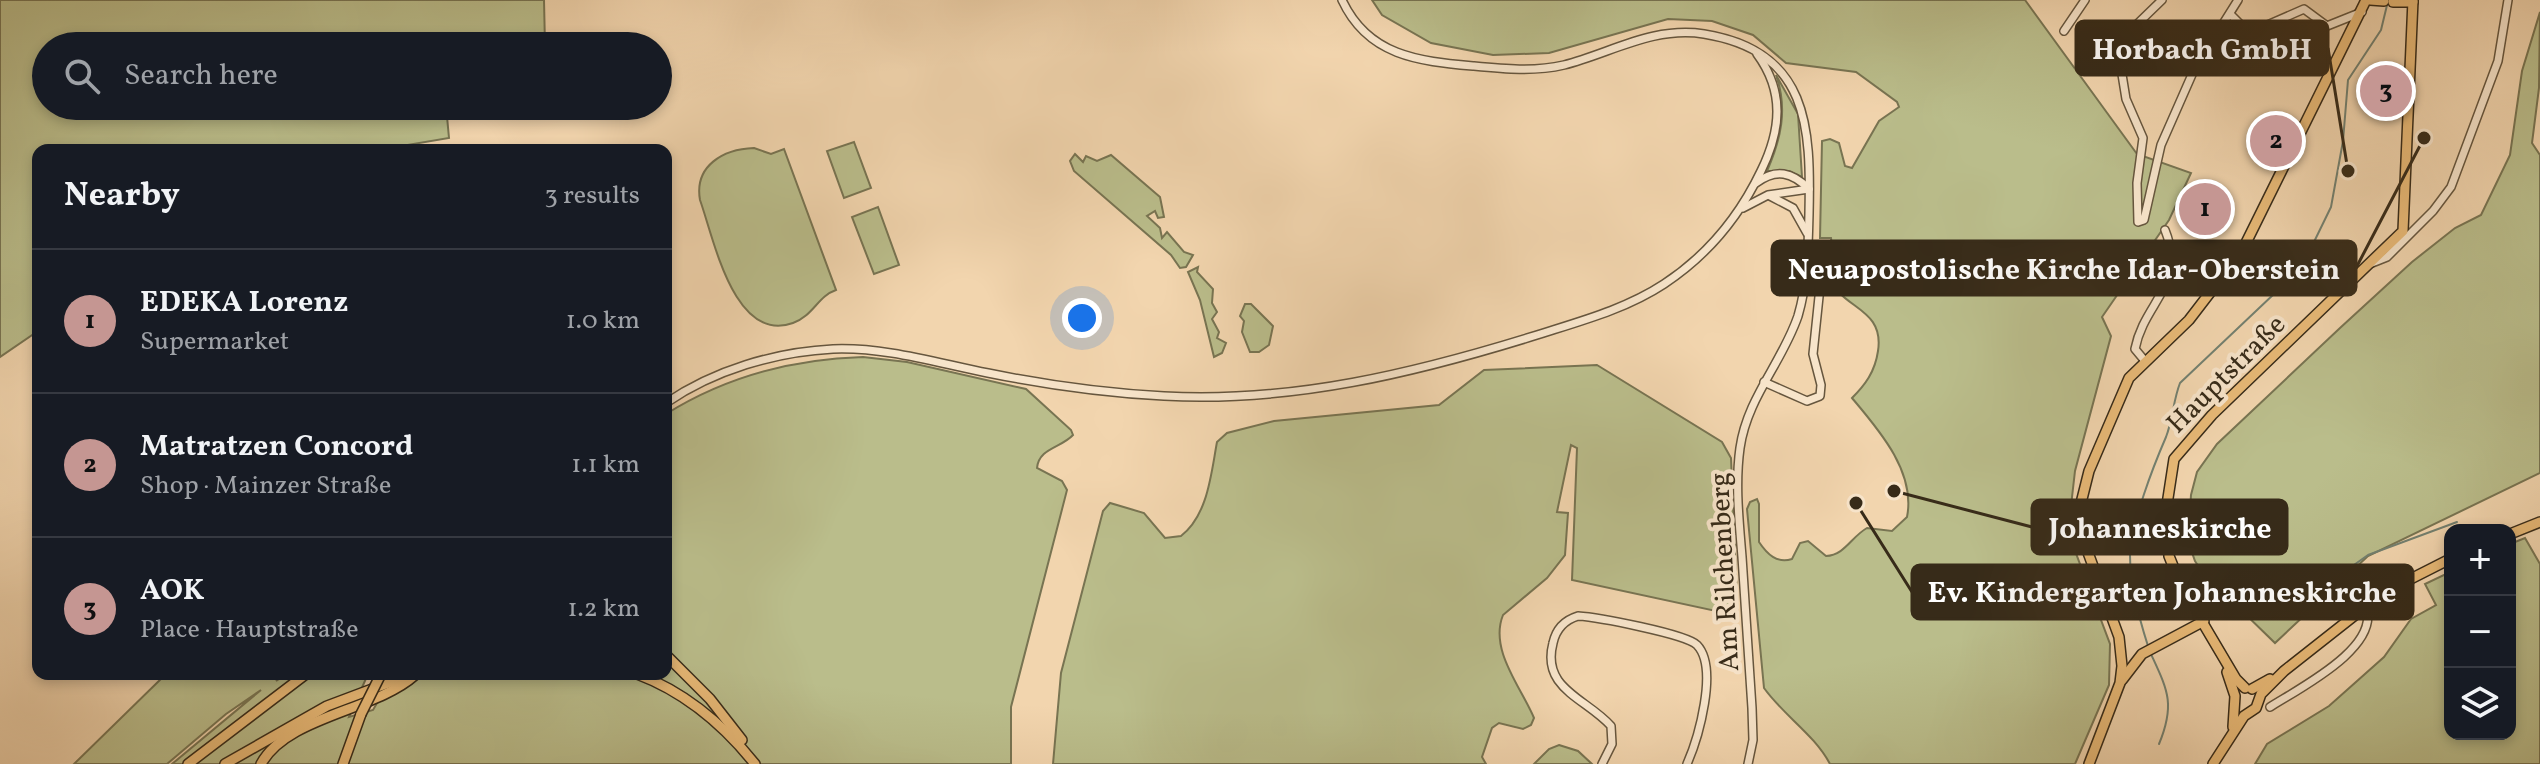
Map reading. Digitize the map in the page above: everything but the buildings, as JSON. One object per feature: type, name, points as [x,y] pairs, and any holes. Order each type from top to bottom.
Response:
[{"type":"main road","points":[[2134,661],[2119,637],[2085,549],[2078,517],[2089,471],[2111,415],[2124,386],[2145,361],[2189,320],[2231,268],[2368,0],[2413,1]]},
{"type":"main road","name":"Hauptstraße","points":[[2213,764],[2247,713],[2256,708],[2252,692],[2225,660],[2176,577],[2166,543],[2167,494],[2174,459],[2223,405],[2399,238],[2405,224],[2413,1]]},
{"type":"main road","points":[[2516,532],[2540,522]]},
{"type":"main road","points":[[2247,713],[2236,701],[2284,671],[2365,605],[2410,577],[2444,562]]},
{"type":"main road","points":[[2089,764],[2120,683],[2134,661],[2150,649],[2204,621]]},
{"type":"main road","points":[[2119,637],[2120,683]]},
{"type":"main road","name":"Hauptstraße","points":[[2225,660],[2236,701],[2231,734]]},
{"type":"main road","points":[[672,661],[710,699],[755,764]]},
{"type":"main road","points":[[188,764],[298,680]]},
{"type":"main road","points":[[343,764],[361,714],[378,680]]},
{"type":"main road","points":[[225,764],[327,706],[398,680]]},
{"type":"main road","points":[[261,764],[283,741],[390,693],[406,680]]},
{"type":"main road","points":[[648,680],[698,707],[729,734],[755,764]]},
{"type":"street","name":"Am Rilchenberg","points":[[1342,0],[1357,26],[1373,40],[1397,55],[1422,61],[1542,69],[1579,61],[1638,39],[1679,32],[1719,37],[1757,54],[1783,75],[1802,105],[1810,142],[1808,258],[1797,319],[1743,430],[1737,477],[1752,708],[1753,740],[1748,764]]},
{"type":"street","points":[[2064,31],[2085,0]]},
{"type":"street","points":[[2162,0],[2123,41],[2119,56],[2119,74],[2126,99],[2143,138],[2137,183],[2138,222],[2144,220],[2161,145],[2194,70],[2238,0]]},
{"type":"street","points":[[2372,263],[2387,257],[2433,211],[2451,187],[2498,61],[2508,0]]},
{"type":"street","points":[[2231,15],[2249,33],[2300,9],[2310,11],[2327,26],[2362,12]]},
{"type":"street","points":[[672,399],[695,386],[746,365],[835,349],[874,351],[1084,390],[1141,395],[1254,396],[1364,381],[1447,362],[1627,304],[1665,283],[1696,259],[1741,209],[1773,142],[1779,111],[1772,78],[1757,54]]},
{"type":"street","points":[[1755,184],[1770,175],[1785,173],[1809,189]]},
{"type":"street","points":[[1741,209],[1768,195],[1809,189]]},
{"type":"street","points":[[1768,195],[1793,208],[1808,235]]},
{"type":"street","points":[[2145,361],[2135,349],[2139,328],[2158,303],[2171,275],[2172,247],[2165,230]]},
{"type":"street","name":"Am Rilchenberg","points":[[1764,382],[1807,401],[1820,396],[1821,385],[1813,354],[1822,268],[1820,262],[1808,258]]},
{"type":"street","points":[[2270,707],[2315,678],[2362,639],[2368,627],[2369,615],[2365,605]]},
{"type":"street","points":[[1602,764],[1612,744],[1611,726],[1565,691],[1552,670],[1553,642],[1564,623],[1578,616],[1688,639],[1702,654],[1706,681],[1703,713],[1687,764]]},
{"type":"green space","points":[[0,0],[544,0],[545,32],[32,32],[32,120],[447,120],[449,138],[414,144],[32,144],[32,335],[0,357]]},
{"type":"green space","points":[[1372,0],[2025,0],[2137,154],[2191,173],[2169,220],[2102,317],[2111,336],[2075,471],[2068,532],[2110,644],[2109,685],[2075,764],[1830,764],[1816,743],[1764,688],[1747,509],[1750,502],[1757,499],[1759,504],[1759,542],[1769,554],[1782,560],[1792,559],[1800,543],[1808,541],[1826,556],[1833,555],[1867,528],[1892,531],[1907,517],[1908,500],[1901,468],[1884,438],[1852,398],[1865,383],[1877,359],[1875,325],[1835,287],[1829,271],[1831,238],[1820,238],[1822,141],[1830,139],[1839,143],[1845,166],[1852,168],[1879,121],[1899,107],[1897,102],[1856,72],[1786,63],[1753,35],[1712,21],[1668,19],[1549,53],[1493,55],[1431,43],[1382,15]]},
{"type":"green space","points":[[2540,12],[2539,88],[2532,143],[2540,155],[2540,473],[2368,556],[2275,643],[2236,605],[2228,612],[2195,561],[2188,541],[2191,495],[2197,472],[2217,444],[2412,262],[2455,228],[2481,215],[2510,155],[2522,71]]},
{"type":"green space","points":[[1776,75],[1798,114],[1802,177],[1789,171],[1767,171],[1781,124],[1782,100]]},
{"type":"green space","points":[[854,142],[871,188],[844,198],[827,151]]},
{"type":"green space","points":[[754,148],[771,154],[784,149],[836,290],[793,323],[773,325],[756,318],[741,304],[720,262],[700,200],[702,178],[713,162],[732,152]]},
{"type":"green space","points":[[1075,154],[1083,162],[1086,156],[1097,161],[1111,155],[1160,197],[1164,217],[1158,218],[1155,211],[1147,216],[1160,228],[1162,238],[1167,232],[1184,252],[1193,255],[1186,267],[1180,268],[1171,255],[1074,171],[1070,161]]},
{"type":"green space","points":[[878,207],[899,265],[874,274],[852,217]]},
{"type":"green space","points":[[1198,267],[1197,272],[1213,289],[1212,303],[1217,312],[1212,319],[1219,332],[1217,338],[1226,343],[1222,353],[1214,357],[1200,300],[1188,272]]},
{"type":"green space","points":[[1245,304],[1251,304],[1273,326],[1269,345],[1259,352],[1250,352],[1242,332],[1244,321],[1240,316]]},
{"type":"green space","points":[[863,357],[907,362],[1026,389],[1071,430],[1073,435],[1046,452],[1037,468],[1062,481],[1067,490],[1011,707],[1011,764],[172,764],[261,690],[226,714],[167,764],[74,764],[160,680],[365,680],[349,717],[373,710],[390,680],[672,680],[672,411],[713,389],[761,372],[837,358]]},
{"type":"green space","points":[[1597,365],[1722,442],[1731,458],[1737,597],[1725,613],[1572,580],[1577,448],[1571,445],[1557,512],[1568,513],[1565,555],[1547,578],[1503,615],[1500,628],[1503,655],[1534,718],[1531,725],[1523,729],[1499,723],[1492,728],[1482,757],[1486,764],[1053,764],[1061,673],[1103,511],[1110,503],[1144,513],[1165,538],[1181,536],[1203,505],[1217,442],[1227,433],[1274,421],[1439,405],[1484,370]]},
{"type":"green space","points":[[2525,538],[2540,564],[2540,764],[2255,764],[2267,744],[2329,706],[2384,657],[2411,619],[2436,605],[2425,584],[2444,575],[2444,740],[2516,740],[2516,542]]},
{"type":"green space","points":[[1559,745],[1578,751],[1592,764],[1534,764],[1549,749]]},
{"type":"waterway","points":[[2148,646],[2133,589],[2130,555],[2144,494],[2168,430],[2180,383],[2275,293],[2312,246],[2331,207],[2343,141],[2348,80],[2381,30],[2388,1]]},
{"type":"waterway","points":[[2334,579],[2368,555],[2457,522]]},
{"type":"waterway","points":[[2150,652],[2167,696],[2167,718],[2159,744]]},
{"type":"place","name":"AOK","points":[[2386,91]]},
{"type":"place","name":"Neuapostolische Kirche Idar-Oberstein","points":[[2424,138]]},
{"type":"place","name":"Matratzen Concord","points":[[2276,141]]},
{"type":"place","name":"Horbach GmbH","points":[[2348,171]]},
{"type":"place","name":"EDEKA Lorenz","points":[[2205,209]]},
{"type":"place","name":"Johanneskirche","points":[[1894,491]]},
{"type":"place","name":"Ev. Kindergarten Johanneskirche","points":[[1856,503]]}]
